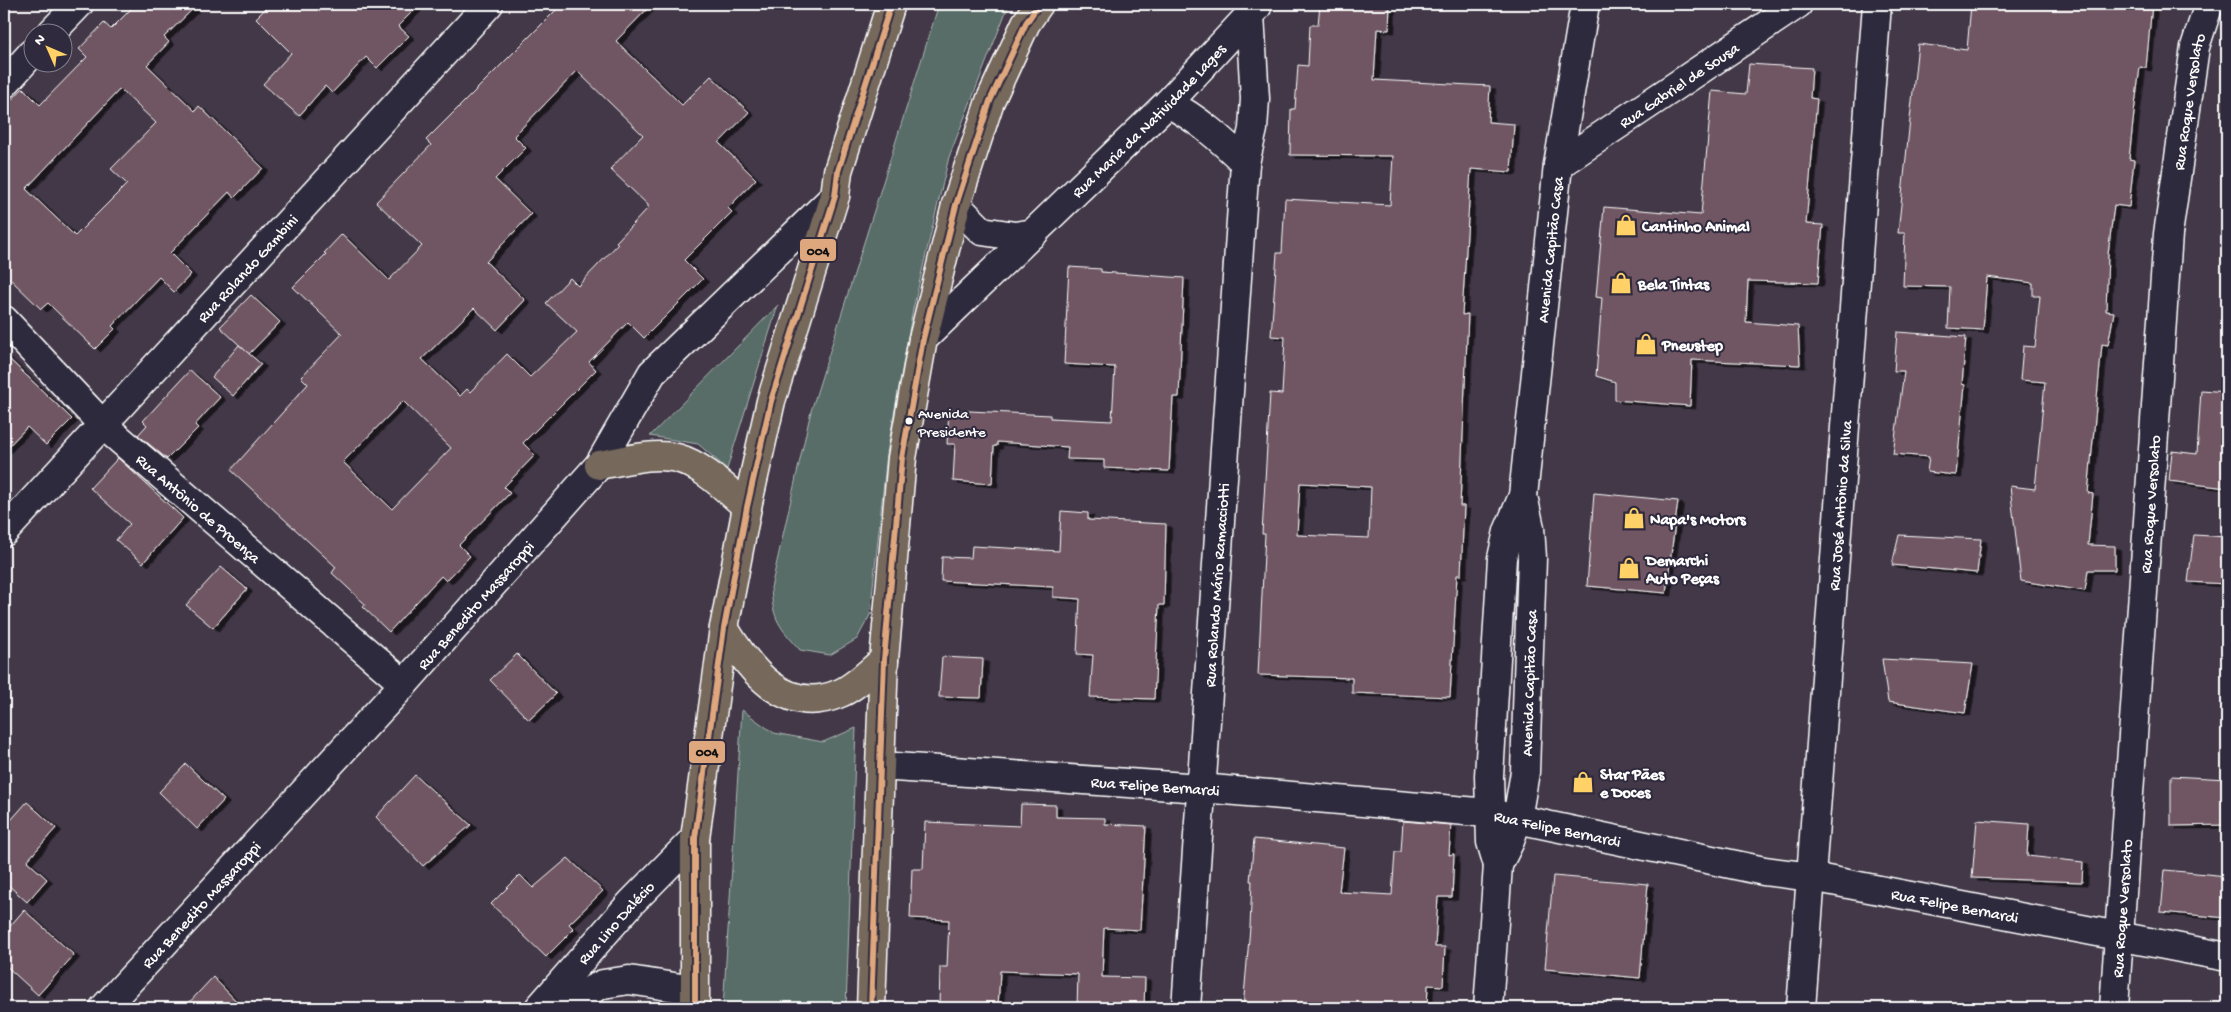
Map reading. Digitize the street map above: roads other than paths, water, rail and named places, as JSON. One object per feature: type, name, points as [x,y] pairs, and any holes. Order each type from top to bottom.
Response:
[{"type":"main road","points":[[695,999],[695,838],[724,628],[747,507],[771,401],[835,196],[838,171],[891,4]]},
{"type":"main road","points":[[871,1008],[884,660],[902,458],[923,338],[956,206],[990,101],[1026,23],[1040,4]]},
{"type":"main road","points":[[599,465],[651,456],[677,458],[703,471],[747,507]]},
{"type":"main road","points":[[724,628],[739,653],[768,684],[796,699],[816,699],[839,694],[857,683],[884,660]]},
{"type":"street","points":[[62,22],[79,4]]},
{"type":"street","name":"Rua Rolando Gambini","points":[[4,532],[489,4]]},
{"type":"street","name":"Avenida Capitão Casa","points":[[1488,1008],[1498,866],[1491,842],[1489,776],[1502,558],[1508,530],[1523,496],[1558,165],[1585,4]]},
{"type":"street","name":"Rua Gabriel de Sousa","points":[[1558,165],[1798,4]]},
{"type":"street","name":"Rua José Antônio da Silva","points":[[1801,1008],[1877,4]]},
{"type":"street","name":"Rua Roque Versolato","points":[[2114,1008],[2168,234],[2195,47],[2209,4]]},
{"type":"street","name":"Rua Maria da Natividade Lages","points":[[923,338],[1168,103],[1255,9]]},
{"type":"street","name":"Rua Rolando Mário Ramacciotti","points":[[1186,1008],[1245,163],[1253,129],[1255,9]]},
{"type":"street","points":[[4,84],[22,64]]},
{"type":"street","points":[[1168,103],[1188,114],[1210,130],[1245,163]]},
{"type":"street","name":"Rua Benedito Massaroppi","points":[[104,1008],[404,684],[599,465],[652,373],[835,196]]},
{"type":"street","points":[[956,206],[982,231],[1015,236],[1034,233]]},
{"type":"street","name":"Rua Antônio de Proença","points":[[4,320],[104,425],[404,684]]},
{"type":"street","name":"Avenida Capitão Casa","points":[[1498,866],[1510,841],[1517,819],[1525,772],[1532,558],[1530,528],[1523,496]]},
{"type":"street","name":"Rua Felipe Bernardi","points":[[880,766],[1200,788],[1489,813],[1754,870],[1812,877],[2227,957]]},
{"type":"street","name":"Rua Lino Dalécio","points":[[539,1008],[632,902],[695,838]]},
{"type":"street","name":"Rua Lino Dalécio","points":[[554,1008],[603,984],[629,980],[695,999]]},
{"type":"place","name":"Cantinho Animal","points":[[1626,225]]},
{"type":"place","name":"Bela Tintas","points":[[1621,283]]},
{"type":"place","name":"Pneustep","points":[[1646,344]]},
{"type":"place","name":"Avenida Presidente","points":[[909,421]]},
{"type":"place","name":"Napa's Motors","points":[[1634,518]]},
{"type":"place","name":"Demarchi Auto Peças","points":[[1629,568]]},
{"type":"place","name":"Star Pães e Doces","points":[[1583,782]]}]
